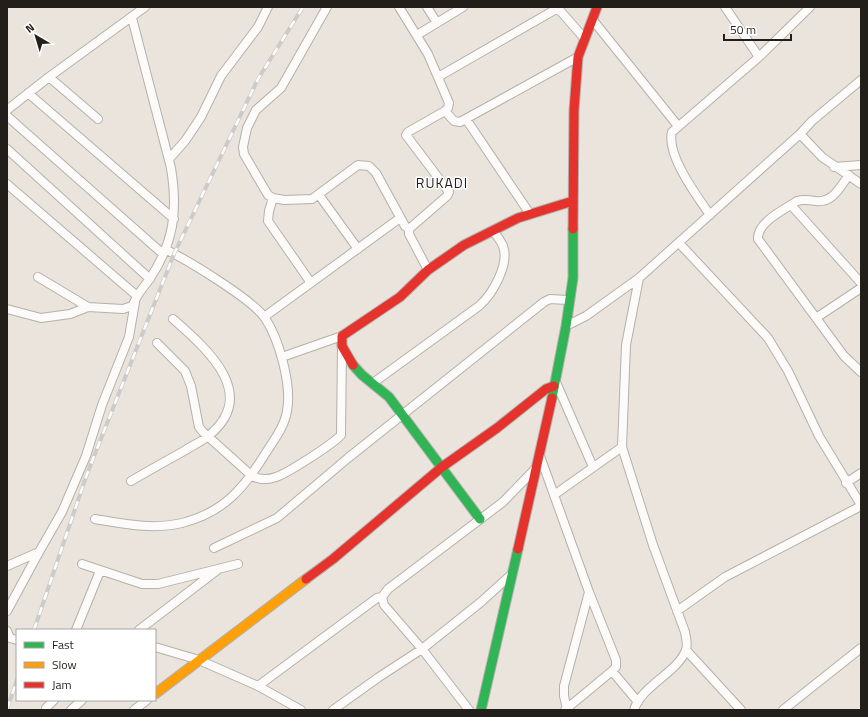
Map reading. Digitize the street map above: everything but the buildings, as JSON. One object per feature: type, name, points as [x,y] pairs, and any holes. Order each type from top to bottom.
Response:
[{"type":"street","points":[[7,110],[146,7]]},
{"type":"street","points":[[169,160],[185,141],[201,117],[221,76],[258,27],[268,7]]},
{"type":"street","points":[[327,7],[281,88],[256,110],[247,128],[243,147],[244,154],[265,191],[273,198],[308,200],[319,195],[358,165],[366,164],[376,172],[400,218],[409,229],[409,234],[428,270]]},
{"type":"street","points":[[399,7],[428,54],[449,103],[448,108],[445,111],[408,132],[406,135],[449,192],[447,196],[409,229]]},
{"type":"street","points":[[427,7],[437,23]]},
{"type":"street","points":[[417,35],[437,23],[451,10],[463,7]]},
{"type":"street","points":[[481,710],[538,465],[566,326],[568,300],[573,278],[574,110],[578,57],[597,7]]},
{"type":"street","points":[[725,7],[759,57]]},
{"type":"street","points":[[710,214],[695,194],[676,160],[670,140],[672,132],[759,57],[810,7]]},
{"type":"street","points":[[438,77],[557,8],[584,38]]},
{"type":"street","points":[[7,309],[41,318],[70,314],[88,307],[123,309],[132,306],[150,279],[172,235],[175,191],[169,160],[132,18]]},
{"type":"street","points":[[592,20],[678,126]]},
{"type":"street","points":[[445,111],[457,122],[466,119],[578,57]]},
{"type":"street","points":[[50,77],[98,119]]},
{"type":"street","points":[[566,326],[586,316],[639,278],[800,134],[812,121],[861,80]]},
{"type":"street","points":[[28,93],[174,219]]},
{"type":"street","points":[[7,116],[164,252],[224,285],[254,306],[264,317],[282,357],[288,390],[287,411],[278,434],[252,476],[225,504],[209,513],[182,523],[153,527],[95,519]]},
{"type":"street","points":[[466,119],[530,214]]},
{"type":"street","points":[[800,134],[834,167],[849,175],[861,184]]},
{"type":"street","points":[[7,149],[150,279]]},
{"type":"street","points":[[834,167],[861,165]]},
{"type":"street","points":[[849,175],[832,198],[821,201],[802,199],[791,205],[763,225],[758,234],[758,239],[844,356],[861,372]]},
{"type":"street","points":[[7,184],[136,299]]},
{"type":"street","points":[[319,195],[358,249]]},
{"type":"street","points":[[273,198],[268,221],[311,283]]},
{"type":"street","points":[[282,357],[342,336],[400,297],[428,270],[464,245],[493,230],[530,214],[573,201]]},
{"type":"street","points":[[791,205],[861,283]]},
{"type":"street","points":[[264,317],[400,218]]},
{"type":"street","points":[[373,383],[479,306],[489,296],[497,284],[504,252],[503,246],[493,230]]},
{"type":"street","points":[[677,611],[731,574],[861,506],[819,436],[788,372],[768,338],[679,243]]},
{"type":"street","points":[[38,277],[88,307]]},
{"type":"street","points":[[634,710],[638,702],[682,657],[686,650],[685,632],[652,545],[622,446],[626,345],[639,278]]},
{"type":"street","points":[[816,318],[861,288]]},
{"type":"street","points":[[7,611],[62,512],[86,456],[102,405],[129,337],[136,299]]},
{"type":"street","points":[[214,548],[277,518],[540,304],[550,299],[568,300]]},
{"type":"street","points":[[131,481],[207,437],[224,417],[229,405],[230,392],[226,378],[208,351],[173,318]]},
{"type":"street","points":[[157,343],[185,371],[191,386],[199,427],[207,437],[252,476],[259,479],[278,476],[330,444],[341,435],[342,336]]},
{"type":"street","points":[[342,346],[350,360],[362,375],[389,397],[403,414],[480,519]]},
{"type":"street","points":[[156,693],[333,559],[442,467],[554,383]]},
{"type":"street","points":[[554,383],[593,467]]},
{"type":"street","points":[[554,495],[622,446]]},
{"type":"street","points":[[540,455],[589,592],[614,653],[616,667],[566,709]]},
{"type":"street","points":[[258,686],[377,598],[382,597],[388,589],[504,502],[538,465]]},
{"type":"street","points":[[846,483],[861,473]]},
{"type":"street","points":[[7,566],[39,552]]},
{"type":"street","points":[[82,564],[132,582],[158,584],[238,564]]},
{"type":"street","points":[[140,629],[219,569]]},
{"type":"street","points":[[76,629],[100,571]]},
{"type":"street","points":[[333,710],[379,677],[422,649],[481,602],[513,574]]},
{"type":"street","points":[[566,709],[564,686],[589,592]]},
{"type":"street","points":[[382,597],[384,605],[422,649],[469,710]]},
{"type":"street","points":[[156,647],[199,660],[258,686],[301,710]]},
{"type":"street","points":[[783,710],[861,648]]},
{"type":"street","points":[[686,650],[741,710]]},
{"type":"street","points":[[612,671],[638,702]]},
{"type":"street","points":[[46,708],[53,701]]},
{"type":"street","points":[[71,710],[81,701]]},
{"type":"street","points":[[134,710],[146,701]]},
{"type":"railway","points":[[34,629],[87,474],[174,254],[258,79],[303,7]]},
{"type":"railway","points":[[7,709],[16,683]]},
{"type":"traffic: fast","points":[[552,398],[566,326],[573,278],[573,229]]},
{"type":"traffic: fast","points":[[353,365],[362,375],[389,397],[480,519]]},
{"type":"traffic: fast","points":[[481,710],[518,549]]},
{"type":"traffic: slow","points":[[156,693],[306,579]]},
{"type":"traffic: jam","points":[[573,229],[574,110],[578,57],[597,7]]},
{"type":"traffic: jam","points":[[353,365],[342,346],[342,336],[400,297],[428,270],[464,245],[518,218],[573,201]]},
{"type":"traffic: jam","points":[[306,579],[333,559],[442,467],[497,428],[546,389],[554,386]]},
{"type":"traffic: jam","points":[[518,549],[552,398]]},
{"type":"district","name":"RUKADI","points":[[442,182]]}]
